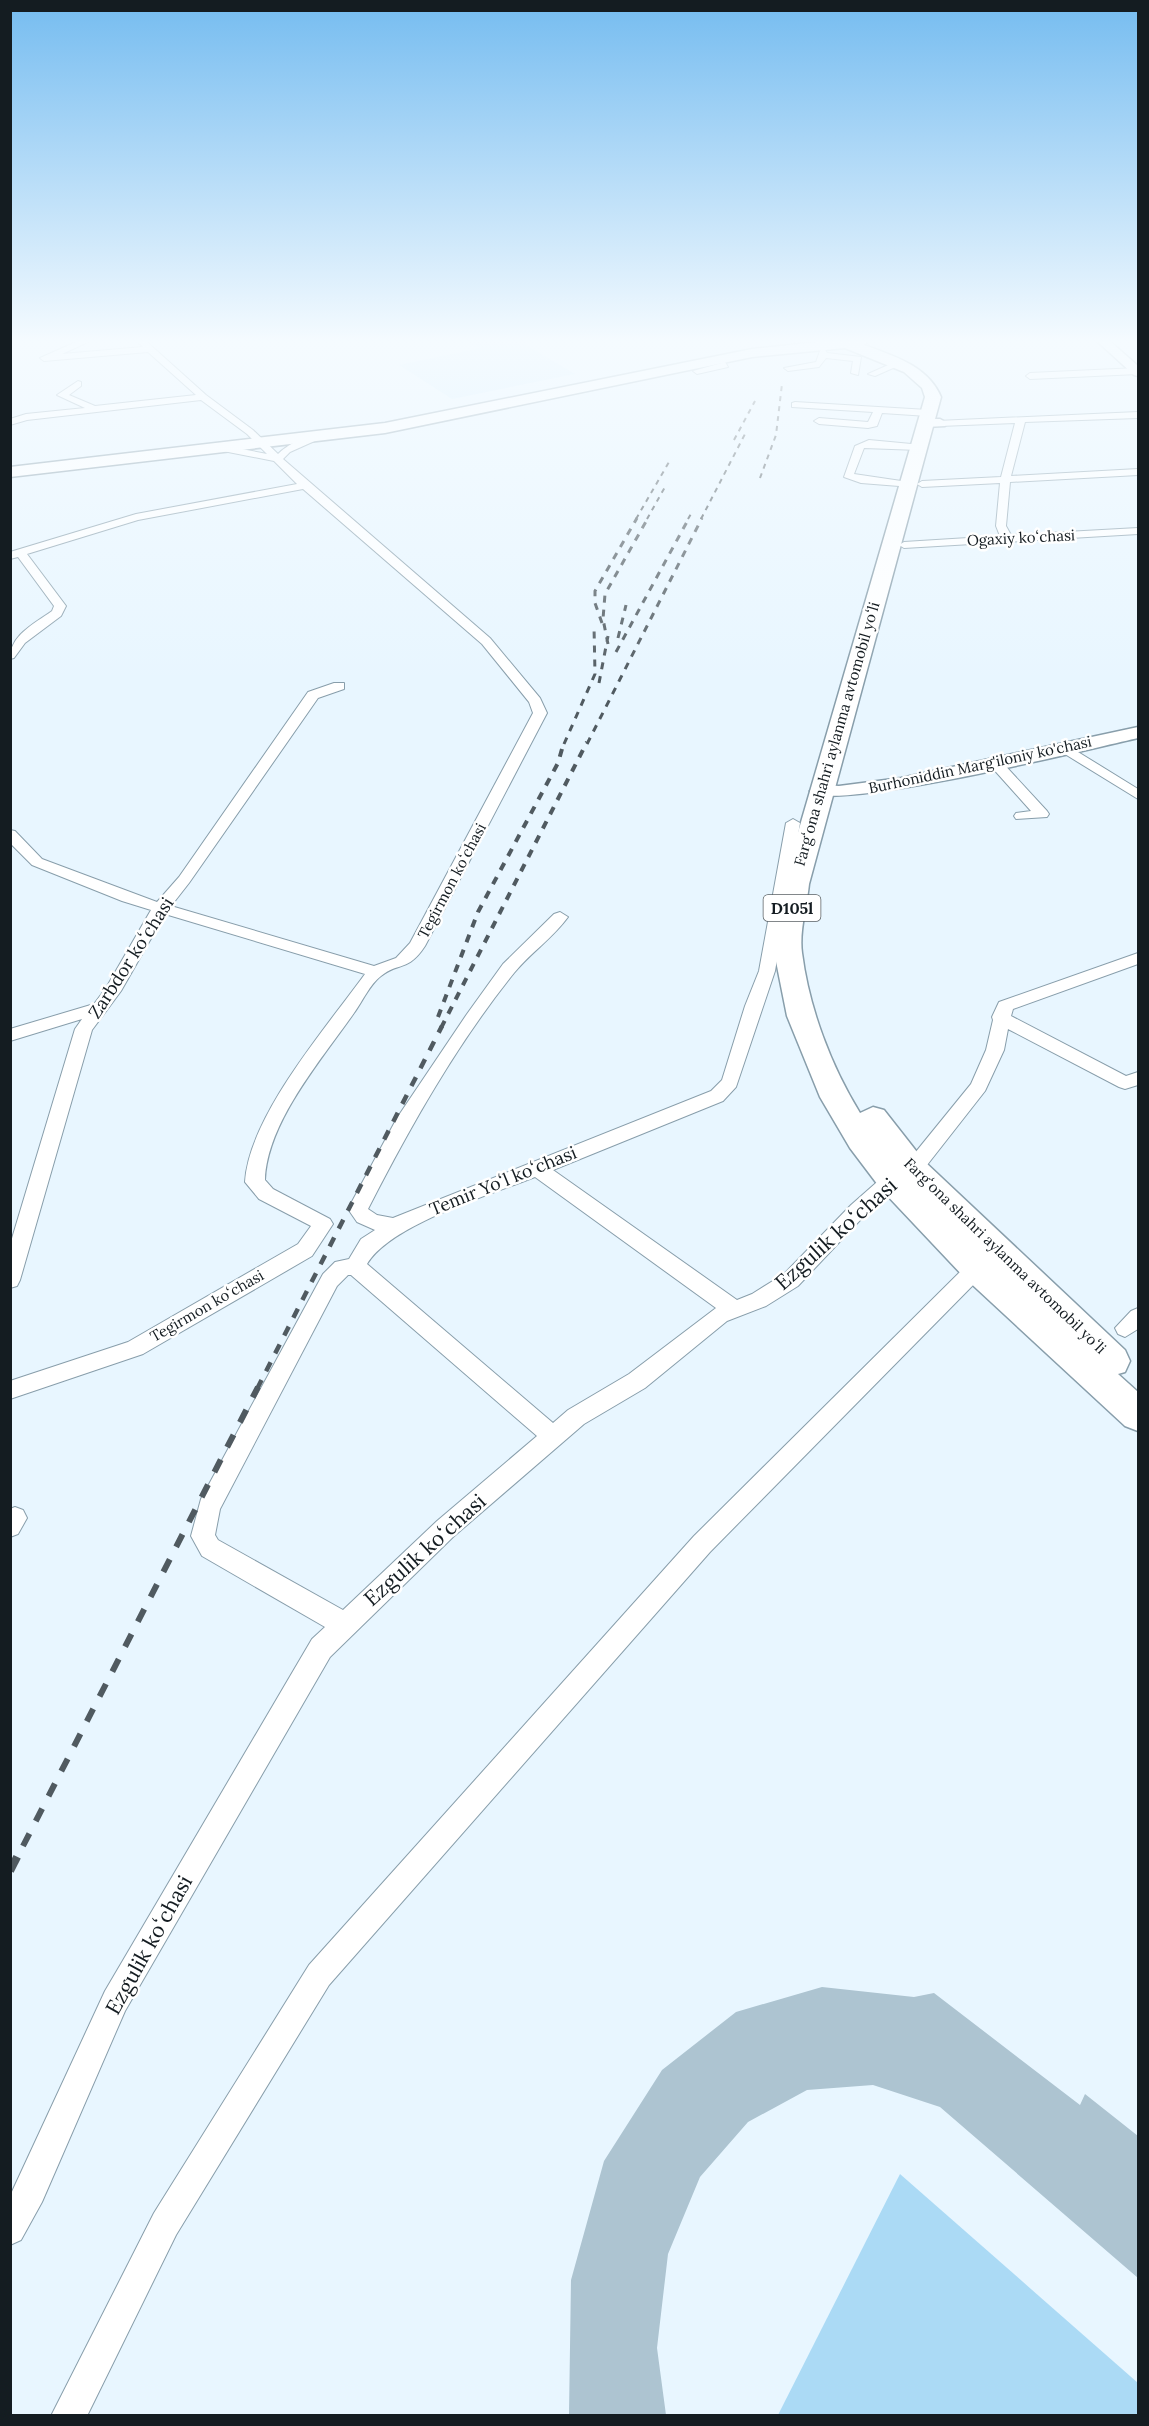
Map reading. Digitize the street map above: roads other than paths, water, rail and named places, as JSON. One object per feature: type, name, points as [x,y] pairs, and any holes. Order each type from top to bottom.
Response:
[{"type":"highway","points":[[10,464],[100,455]]},
{"type":"highway","points":[[10,472],[158,455]]},
{"type":"highway","name":"Fargʻona shahri aylanma avtomobil yoʻli","points":[[921,455],[904,545],[880,647],[796,884],[788,951],[801,1016],[835,1097],[861,1140],[903,1174],[1138,1384]]},
{"type":"highway","name":"Fargʻona shahri aylanma avtomobil yoʻli","points":[[830,791],[915,484]]},
{"type":"highway","name":"Fargʻona shahri aylanma avtomobil yoʻli","points":[[903,1174],[977,1268],[1138,1415]]},
{"type":"street","points":[[258,455],[278,459],[282,455]]},
{"type":"street","name":"Tegirmon koʻchasi","points":[[10,1390],[135,1348],[305,1250],[322,1224],[266,1194],[255,1182],[256,1162],[268,1132],[299,1078],[375,972],[402,962],[417,946],[540,713],[536,701],[486,641],[305,486],[274,455]]},
{"type":"street","points":[[856,455],[848,475],[861,480],[915,484],[1138,472]]},
{"type":"street","points":[[1007,539],[1001,526],[1005,480],[1011,455]]},
{"type":"street","points":[[10,655],[21,640],[57,613],[60,606],[16,555],[136,517],[305,486]]},
{"type":"street","name":"Ogaxiy koʻchasi","points":[[904,545],[1138,531]]},
{"type":"street","name":"Zarbdor koʻchasi","points":[[10,1280],[84,1029],[113,991],[160,909],[184,880],[313,695],[339,687]]},
{"type":"street","name":"Burhoniddin Marg'iloniy ko'chasi","points":[[830,791],[901,784],[1138,733]]},
{"type":"street","points":[[1065,748],[1138,795]]},
{"type":"street","points":[[995,763],[1042,814],[1020,816]]},
{"type":"street","name":"Temir Yoʻl koʻchasi","points":[[355,1266],[368,1245],[394,1226],[535,1167],[717,1096],[729,1083],[753,1006],[767,971],[794,824]]},
{"type":"street","points":[[10,834],[37,862],[65,875],[160,909],[375,972]]},
{"type":"street","points":[[394,1226],[370,1221],[361,1215],[358,1209],[403,1123],[509,968],[560,917]]},
{"type":"street","points":[[1138,958],[1005,1006],[1000,1017],[1091,1063],[1125,1083],[1138,1078]]},
{"type":"street","points":[[10,1035],[100,1008]]},
{"type":"street","name":"Ezgulik koʻchasi","points":[[10,2229],[31,2192],[115,2001],[321,1648],[445,1529],[576,1417],[637,1381],[720,1315],[759,1300],[791,1280],[858,1210],[903,1174],[979,1088],[995,1050],[1000,1017]]},
{"type":"street","points":[[535,1167],[734,1310]]},
{"type":"street","points":[[344,1624],[210,1548],[202,1536],[209,1507],[330,1280],[342,1268],[355,1266],[554,1437]]},
{"type":"street","points":[[68,2415],[165,2224],[319,1975],[702,1544],[977,1268]]},
{"type":"railway","points":[[701,519],[734,455]]},
{"type":"railway","points":[[760,478],[768,455]]},
{"type":"railway","points":[[636,519],[669,462]]},
{"type":"railway","points":[[647,519],[665,487]]},
{"type":"railway","points":[[688,519],[692,512]]},
{"type":"railway","points":[[602,623],[595,603],[595,591],[637,518]]},
{"type":"railway","points":[[607,640],[603,619],[605,594],[648,518]]},
{"type":"railway","points":[[616,652],[689,518]]},
{"type":"railway","points":[[587,744],[702,518]]},
{"type":"railway","points":[[618,638],[626,605]]},
{"type":"railway","points":[[564,744],[595,674],[594,626]]},
{"type":"railway","points":[[607,640],[608,636]]},
{"type":"railway","points":[[599,683],[607,640]]},
{"type":"railway","points":[[438,1017],[478,912],[558,763],[564,742]]},
{"type":"railway","points":[[441,1028],[587,742]]},
{"type":"railway","points":[[257,1389],[442,1026]]},
{"type":"railway","points":[[23,1846],[258,1387]]},
{"type":"railway","points":[[10,1871],[23,1845]]}]
